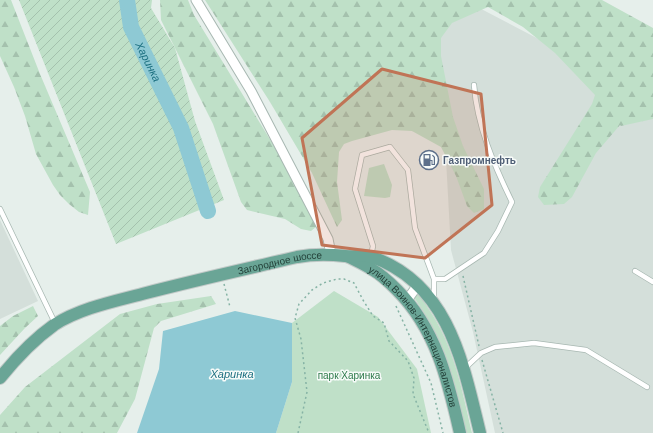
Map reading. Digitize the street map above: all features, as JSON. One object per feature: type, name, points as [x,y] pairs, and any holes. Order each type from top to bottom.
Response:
[{"type":"main road","name":"Загородное шоссе","points":[[0,378],[23,352],[55,325],[84,311],[174,286],[296,257],[314,254],[331,254],[346,256],[399,269],[419,285],[434,304],[457,346],[480,433]]},
{"type":"main road","name":"улица Воинов-Интернационалистов","points":[[369,262],[373,270],[407,300],[419,316],[436,347],[452,397],[460,433]]},
{"type":"street","points":[[196,0],[251,91],[328,238],[331,254]]},
{"type":"street","points":[[407,300],[415,288],[419,285]]},
{"type":"lane","points":[[434,279],[445,279],[484,252],[498,231],[512,202],[494,165],[485,140],[474,85]]},
{"type":"lane","points":[[369,262],[373,246],[355,189],[362,154],[390,147],[408,170],[415,228],[434,279],[434,304]]},
{"type":"lane","points":[[0,210],[55,325]]},
{"type":"lane","points":[[635,271],[653,282]]},
{"type":"lane","points":[[464,368],[480,353],[495,347],[534,343],[586,350],[647,386]]},
{"type":"path","points":[[461,268],[480,353],[503,433]]},
{"type":"path","points":[[298,433],[306,392],[301,339],[295,318],[299,304],[312,290],[337,279],[344,279],[354,283],[373,316],[384,323],[389,341],[408,361],[414,378],[413,394],[429,433]]},
{"type":"path","points":[[224,284],[230,307]]},
{"type":"path","points":[[393,300],[431,384],[443,433]]},
{"type":"highlighted area","points":[[382,69],[481,94],[492,205],[425,258],[322,245],[302,138]]},
{"type":"shaded area","points":[[464,0],[653,99],[653,433],[495,433],[473,332],[451,250],[445,141],[416,12]]},
{"type":"shaded area","points":[[0,220],[38,301],[0,319]]},
{"type":"green space","points":[[0,0],[11,0],[40,74],[90,192],[88,215],[79,212],[60,195],[36,154],[25,116],[0,56]]},
{"type":"green space","points":[[19,0],[152,0],[151,8],[175,48],[195,121],[224,200],[116,244]]},
{"type":"green space","points":[[160,0],[188,0],[194,15],[321,223],[311,231],[301,229],[285,219],[247,210],[241,202],[213,124],[161,20]]},
{"type":"green space","points":[[205,0],[602,0],[653,28],[653,119],[620,125],[596,153],[572,197],[564,204],[544,205],[538,197],[540,187],[592,104],[595,95],[555,53],[523,27],[488,7],[452,23],[441,38],[441,56],[453,117],[463,146],[484,189],[484,209],[474,213],[467,206],[456,176],[441,147],[412,131],[392,130],[344,144],[339,152],[337,182],[342,220],[337,227],[312,173],[270,102]]},
{"type":"green space","points":[[384,164],[392,185],[390,197],[364,196],[369,168]]},
{"type":"green space","name":"парк Харинка","points":[[334,291],[378,317],[417,369],[431,433],[276,433],[292,382],[292,323]]},
{"type":"green space","points":[[417,294],[423,300],[437,322],[451,352],[461,384],[472,433],[466,433],[458,397],[448,363],[442,347],[426,315],[415,299]]},
{"type":"green space","points":[[211,296],[216,304],[161,321],[154,328],[135,399],[117,433],[0,433],[0,415],[25,387],[120,314],[157,304]]},
{"type":"green space","points":[[33,306],[38,316],[0,355],[0,326],[13,316]]},
{"type":"water","name":"Харинка","points":[[235,311],[292,323],[292,382],[276,433],[137,433],[159,369],[163,331]]},
{"type":"waterway","name":"Харинка","points":[[127,0],[131,27],[181,128],[208,211]]},
{"type":"place","name":"Газпромнефть","points":[[429,160]]}]
